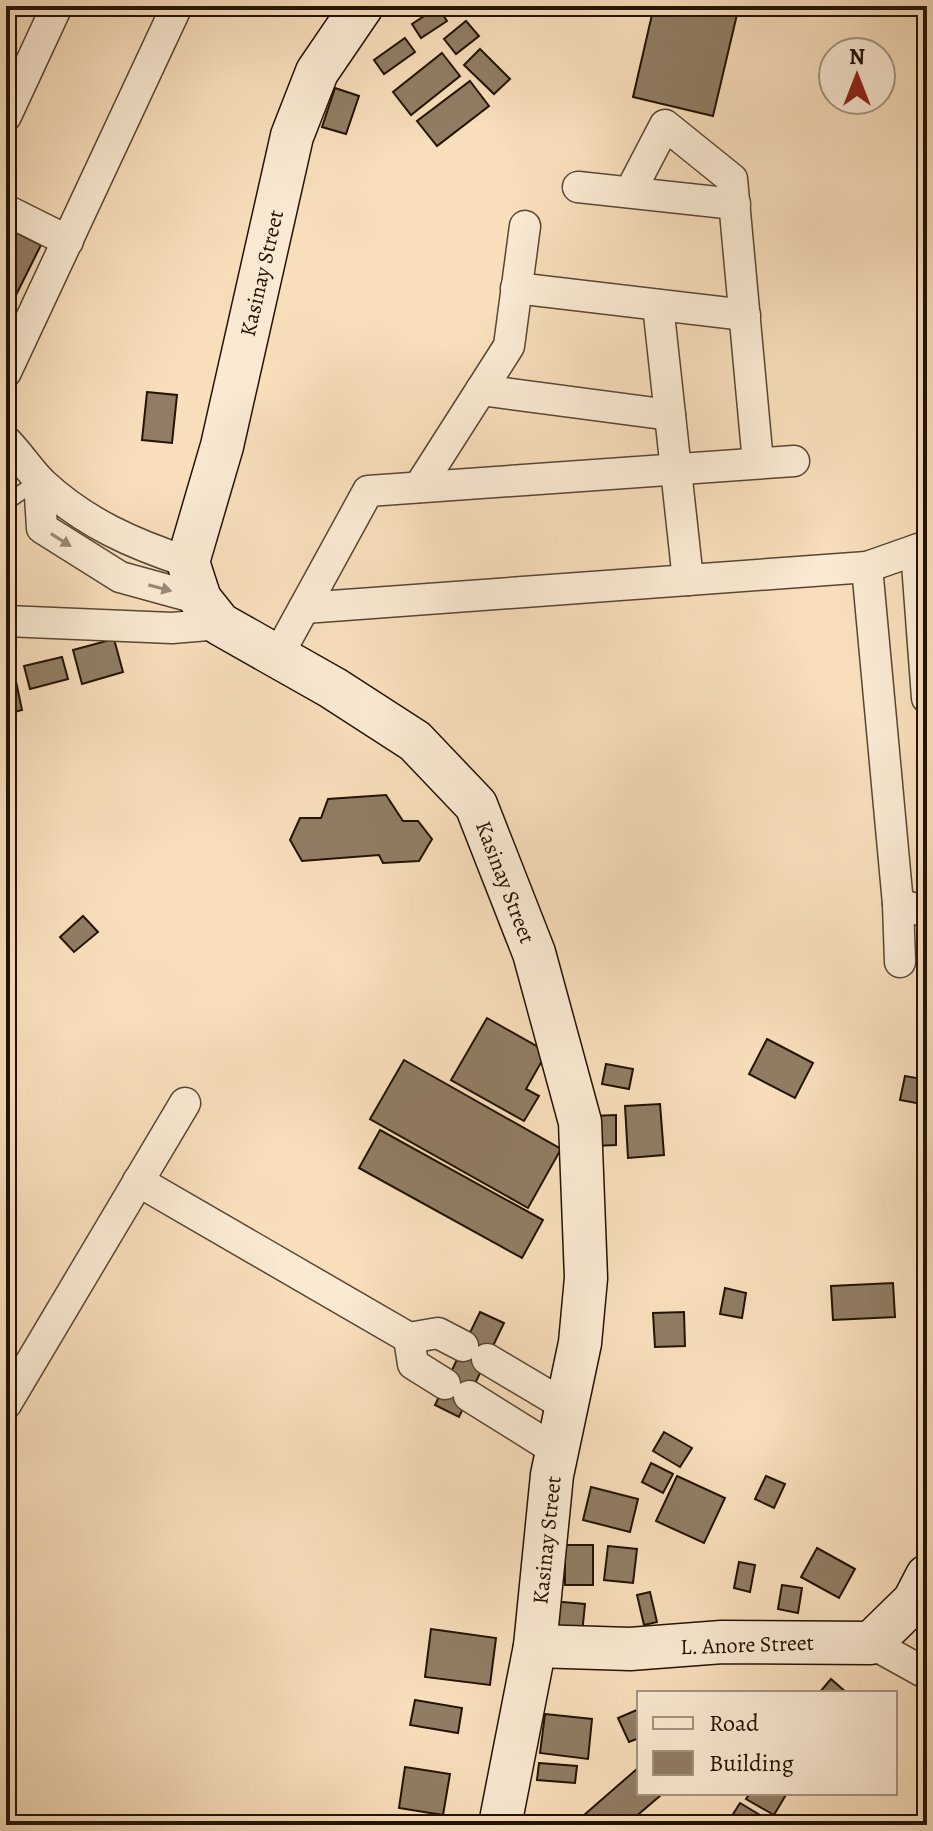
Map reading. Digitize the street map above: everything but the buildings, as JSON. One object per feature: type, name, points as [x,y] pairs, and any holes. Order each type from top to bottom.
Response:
[{"type":"street","points":[[6,116],[57,6]]},
{"type":"street","points":[[6,372],[177,6]]},
{"type":"street","name":"Kasinay Street","points":[[362,6],[317,72],[292,136],[222,446],[203,595],[277,657],[415,741],[476,805],[522,923],[580,1122],[586,1278],[580,1343],[557,1451],[535,1646],[500,1825]]},
{"type":"street","points":[[630,192],[665,125],[732,179],[758,463]]},
{"type":"street","points":[[578,187],[735,204]]},
{"type":"street","points":[[6,210],[68,241]]},
{"type":"street","points":[[419,487],[509,346],[525,226]]},
{"type":"street","points":[[516,288],[745,315]]},
{"type":"street","points":[[658,305],[688,580]]},
{"type":"street","points":[[481,390],[670,415]]},
{"type":"street","points":[[6,441],[39,480],[80,514],[132,544],[203,595]]},
{"type":"street","points":[[277,657],[368,491],[794,461]]},
{"type":"street","points":[[39,480],[42,528],[120,577],[203,595]]},
{"type":"street","points":[[101,623],[132,544]]},
{"type":"street","points":[[304,608],[867,567],[921,548],[927,698]]},
{"type":"street","points":[[867,567],[913,908],[900,962]]},
{"type":"street","points":[[6,621],[172,628],[203,595]]},
{"type":"street","points":[[6,1404],[185,1103]]},
{"type":"street","points":[[138,1181],[409,1338],[438,1333],[566,1406]]},
{"type":"street","points":[[409,1338],[413,1364],[557,1451]]},
{"type":"street","points":[[927,1576],[914,1601],[871,1643],[927,1674]]},
{"type":"street","name":"L. Anore Street","points":[[535,1646],[630,1649],[722,1642],[871,1643]]},
{"type":"lane","points":[[6,503],[39,480]]}]
